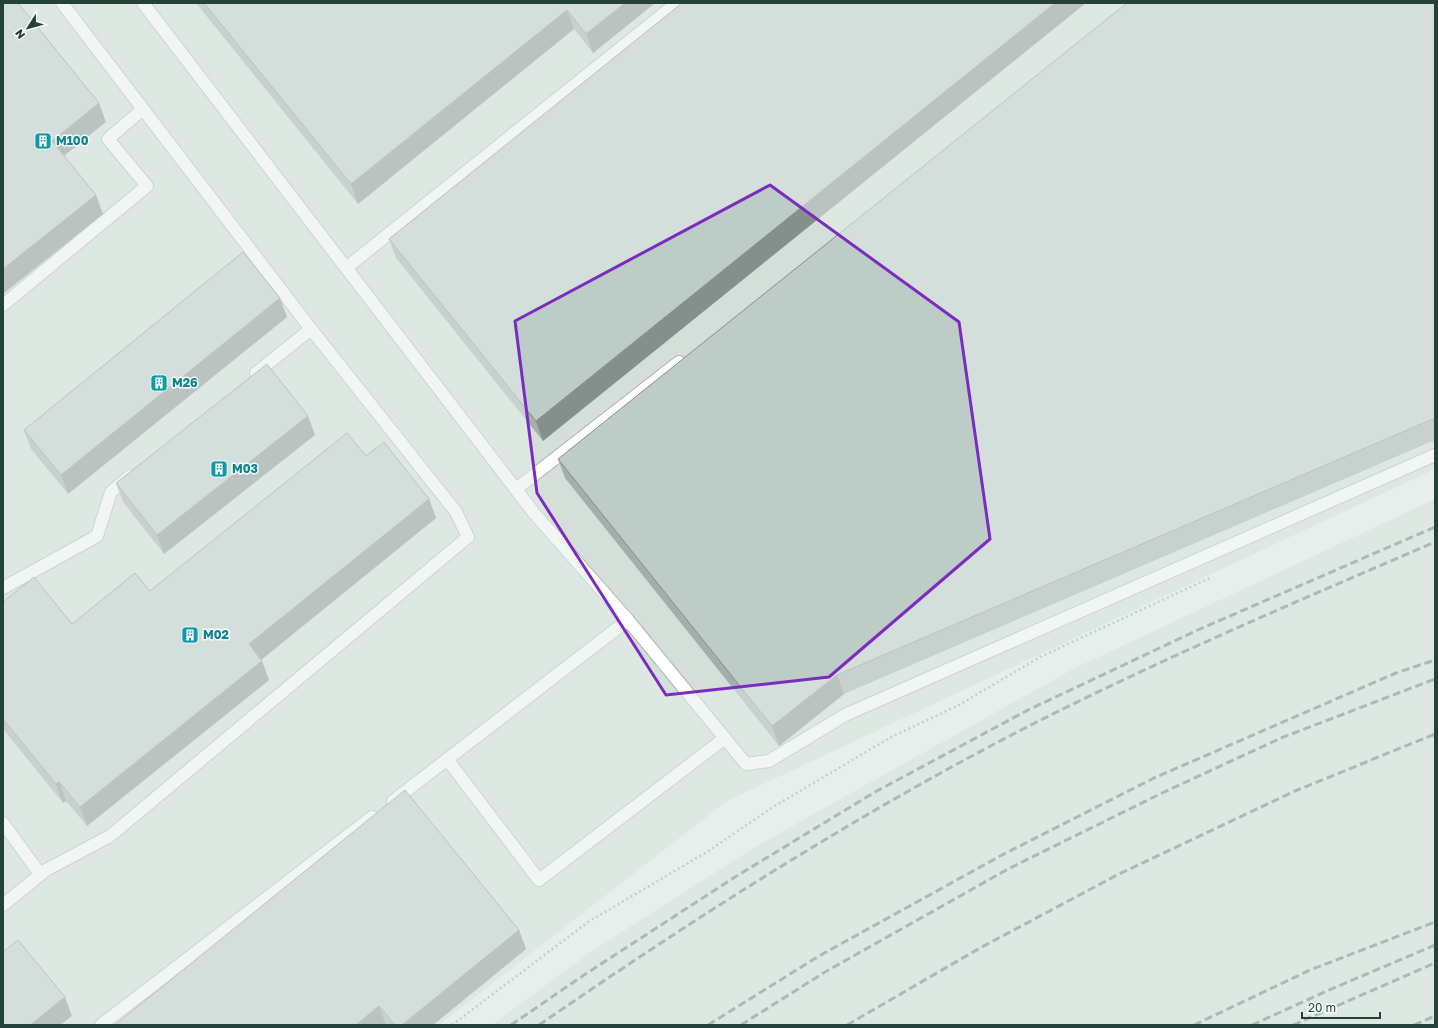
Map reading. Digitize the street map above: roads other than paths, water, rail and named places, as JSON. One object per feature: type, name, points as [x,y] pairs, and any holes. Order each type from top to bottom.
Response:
[{"type":"lane","points":[[3,905],[46,870],[110,836],[468,537],[456,512],[311,329],[62,3]]},
{"type":"lane","points":[[143,3],[534,513],[628,620],[746,764],[769,761],[845,715],[1435,455]]},
{"type":"lane","points":[[346,268],[677,3]]},
{"type":"lane","points":[[3,305],[147,186],[108,139],[143,109]]},
{"type":"lane","points":[[244,383],[311,329]]},
{"type":"lane","points":[[516,490],[690,354]]},
{"type":"lane","points":[[3,588],[97,536],[111,492],[141,467]]},
{"type":"lane","points":[[101,1025],[628,620]]},
{"type":"lane","points":[[447,759],[539,880],[725,738]]},
{"type":"lane","points":[[3,823],[40,874]]},
{"type":"railway","points":[[511,1025],[584,975],[735,877],[875,792],[1028,710],[1200,629],[1435,527]]},
{"type":"railway","points":[[539,1025],[718,906],[841,830],[966,759],[1129,677],[1281,608],[1435,542]]},
{"type":"railway","points":[[708,1025],[819,956],[1002,855],[1154,778],[1396,673],[1435,660]]},
{"type":"railway","points":[[741,1025],[825,972],[1008,869],[1162,793],[1281,738],[1435,679]]},
{"type":"railway","points":[[847,1025],[980,948],[1117,875],[1295,791],[1435,734]]},
{"type":"railway","points":[[1194,1025],[1310,970],[1435,922]]},
{"type":"railway","points":[[1252,1025],[1329,990],[1435,945]]},
{"type":"railway","points":[[1293,1025],[1435,963]]},
{"type":"railway","points":[[1414,1025],[1435,1016]]},
{"type":"place","name":"M100","points":[[43,141]]},
{"type":"place","name":"M26","points":[[159,383]]},
{"type":"place","name":"M03","points":[[219,469]]},
{"type":"place","name":"M02","points":[[190,635]]}]
